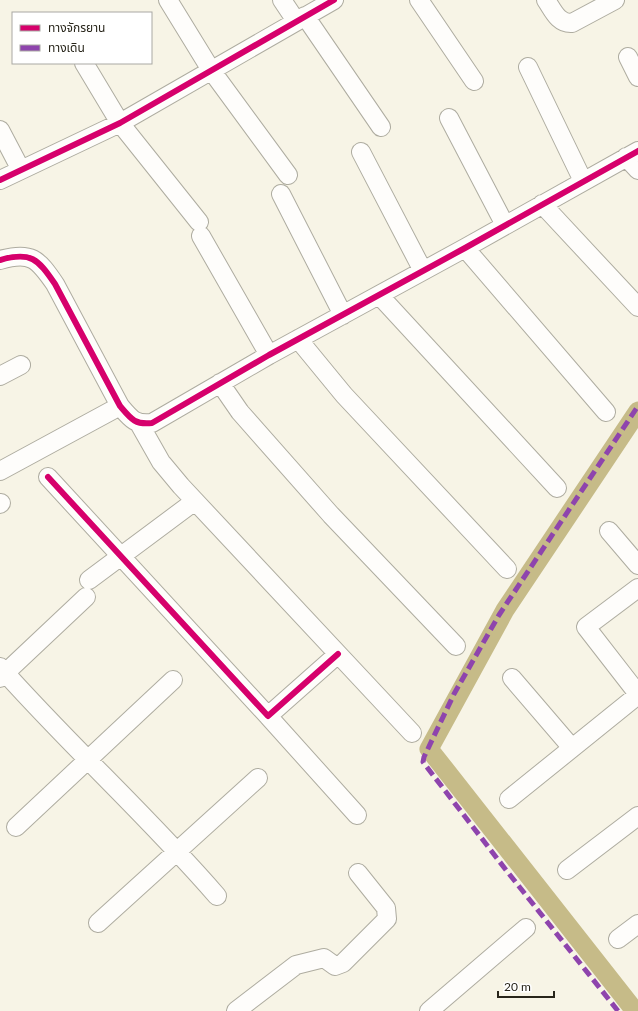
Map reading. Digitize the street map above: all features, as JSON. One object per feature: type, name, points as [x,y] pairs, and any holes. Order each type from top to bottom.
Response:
[{"type":"street","points":[[168,0],[211,70],[288,175]]},
{"type":"street","points":[[282,0],[300,19],[381,127]]},
{"type":"street","points":[[0,180],[120,124],[334,0]]},
{"type":"street","points":[[419,0],[474,81]]},
{"type":"street","points":[[546,0],[561,22],[572,23],[615,0]]},
{"type":"street","points":[[628,57],[638,77]]},
{"type":"street","points":[[85,64],[120,124],[200,229],[269,355]]},
{"type":"street","points":[[528,67],[583,181]]},
{"type":"street","points":[[449,118],[505,225]]},
{"type":"street","points":[[0,130],[21,170]]},
{"type":"street","points":[[361,152],[424,271]]},
{"type":"street","points":[[140,424],[152,423],[269,355],[424,271],[583,181],[634,159]]},
{"type":"street","points":[[281,194],[343,315]]},
{"type":"street","points":[[542,204],[638,307]]},
{"type":"street","points":[[465,248],[606,412]]},
{"type":"street","points":[[0,260],[17,255],[31,258],[46,270],[55,284],[120,406],[130,418],[140,424],[161,462],[195,501],[412,733]]},
{"type":"street","points":[[379,295],[557,488]]},
{"type":"street","points":[[298,339],[344,394],[507,569]]},
{"type":"street","points":[[0,376],[21,365]]},
{"type":"street","points":[[220,384],[240,412],[331,515],[456,646]]},
{"type":"street","points":[[0,471],[120,406]]},
{"type":"street","points":[[48,477],[357,815]]},
{"type":"street","points":[[195,501],[121,556],[2,673],[177,850],[217,896]]},
{"type":"street","points":[[609,531],[638,565]]},
{"type":"street","points":[[509,799],[638,695],[586,627],[638,588]]},
{"type":"street","points":[[268,716],[338,654]]},
{"type":"street","points":[[512,678],[572,748]]},
{"type":"street","points":[[16,827],[173,680]]},
{"type":"street","points":[[98,923],[258,778]]},
{"type":"street","points":[[567,870],[638,816]]},
{"type":"street","points":[[236,1011],[296,965],[324,958],[335,966],[343,963],[387,919],[386,908],[358,873]]},
{"type":"street","points":[[618,939],[638,924]]},
{"type":"street","points":[[429,1011],[526,928]]},
{"type":"waterway","points":[[635,1011],[429,749],[505,610],[638,411]]},
{"type":"marked path","points":[[618,1011],[506,870],[423,762],[454,694],[499,615],[638,406]]},
{"type":"cycle path","points":[[0,180],[120,123],[334,0]]},
{"type":"cycle path","points":[[0,260],[19,256],[27,257],[33,259],[44,268],[55,284],[120,406],[137,422],[152,423],[269,355],[638,151]]},
{"type":"cycle path","points":[[48,477],[268,716],[338,654]]}]
